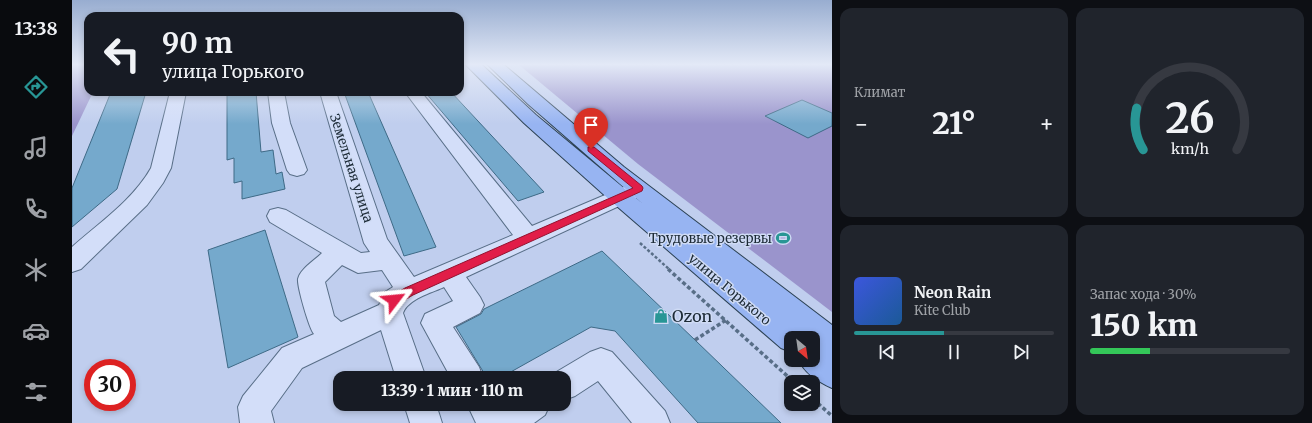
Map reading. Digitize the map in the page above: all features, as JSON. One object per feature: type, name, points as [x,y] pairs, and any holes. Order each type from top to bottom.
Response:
[{"type":"main road","name":"улица Горького","points":[[493,84],[530,119],[832,342]]},
{"type":"main road","name":"улица Горького","points":[[515,84],[629,193],[784,333]]},
{"type":"main road","points":[[820,364],[832,373]]},
{"type":"street","points":[[72,262],[139,200],[153,183],[161,168],[177,96]]},
{"type":"street","points":[[277,96],[281,123],[297,170]]},
{"type":"street","name":"Земельная улица","points":[[329,96],[382,251],[409,291]]},
{"type":"street","points":[[416,96],[528,238]]},
{"type":"street","points":[[409,371],[389,313],[394,300],[409,291],[629,193]]},
{"type":"street","points":[[278,216],[358,263],[382,251]]},
{"type":"street","points":[[338,337],[322,323],[311,279],[340,252]]},
{"type":"street","points":[[449,273],[471,306],[435,323],[464,371]]},
{"type":"street","points":[[257,423],[254,407],[292,358],[389,313]]},
{"type":"street","points":[[571,381],[601,362],[653,423]]},
{"type":"street","points":[[422,411],[426,423]]},
{"type":"street","points":[[487,411],[494,423]]},
{"type":"street","points":[[504,423],[523,411]]},
{"type":"path","points":[[638,242],[786,375]]},
{"type":"path","points":[[695,340],[726,320]]},
{"type":"path","points":[[820,405],[832,416]]},
{"type":"shaded area","points":[[72,84],[84,84],[84,96],[91,96],[72,136]]},
{"type":"shaded area","name":"Трудовые резервы","points":[[542,84],[832,84],[832,312],[638,164]]},
{"type":"building","points":[[109,96],[145,96],[117,189],[72,227],[72,188]]},
{"type":"building","points":[[227,96],[256,96],[261,152],[273,150],[276,174],[282,172],[285,189],[242,199],[242,181],[234,183],[234,158],[227,160]]},
{"type":"building","points":[[345,96],[370,96],[436,247],[404,256]]},
{"type":"building","points":[[428,96],[455,96],[544,192],[518,201]]},
{"type":"building","points":[[802,100],[832,113],[832,126],[808,138],[765,116]]},
{"type":"building","points":[[265,230],[298,337],[228,368],[208,250]]},
{"type":"building","points":[[602,251],[781,423],[698,423],[615,331],[591,327],[512,371],[483,371],[456,327],[481,314],[484,309]]},
{"type":"place","name":"Трудовые резервы","points":[[783,238]]},
{"type":"place","name":"Ozon","points":[[661,316]]},
{"type":"route","points":[[394,300],[409,291],[639,188],[591,149]]}]
